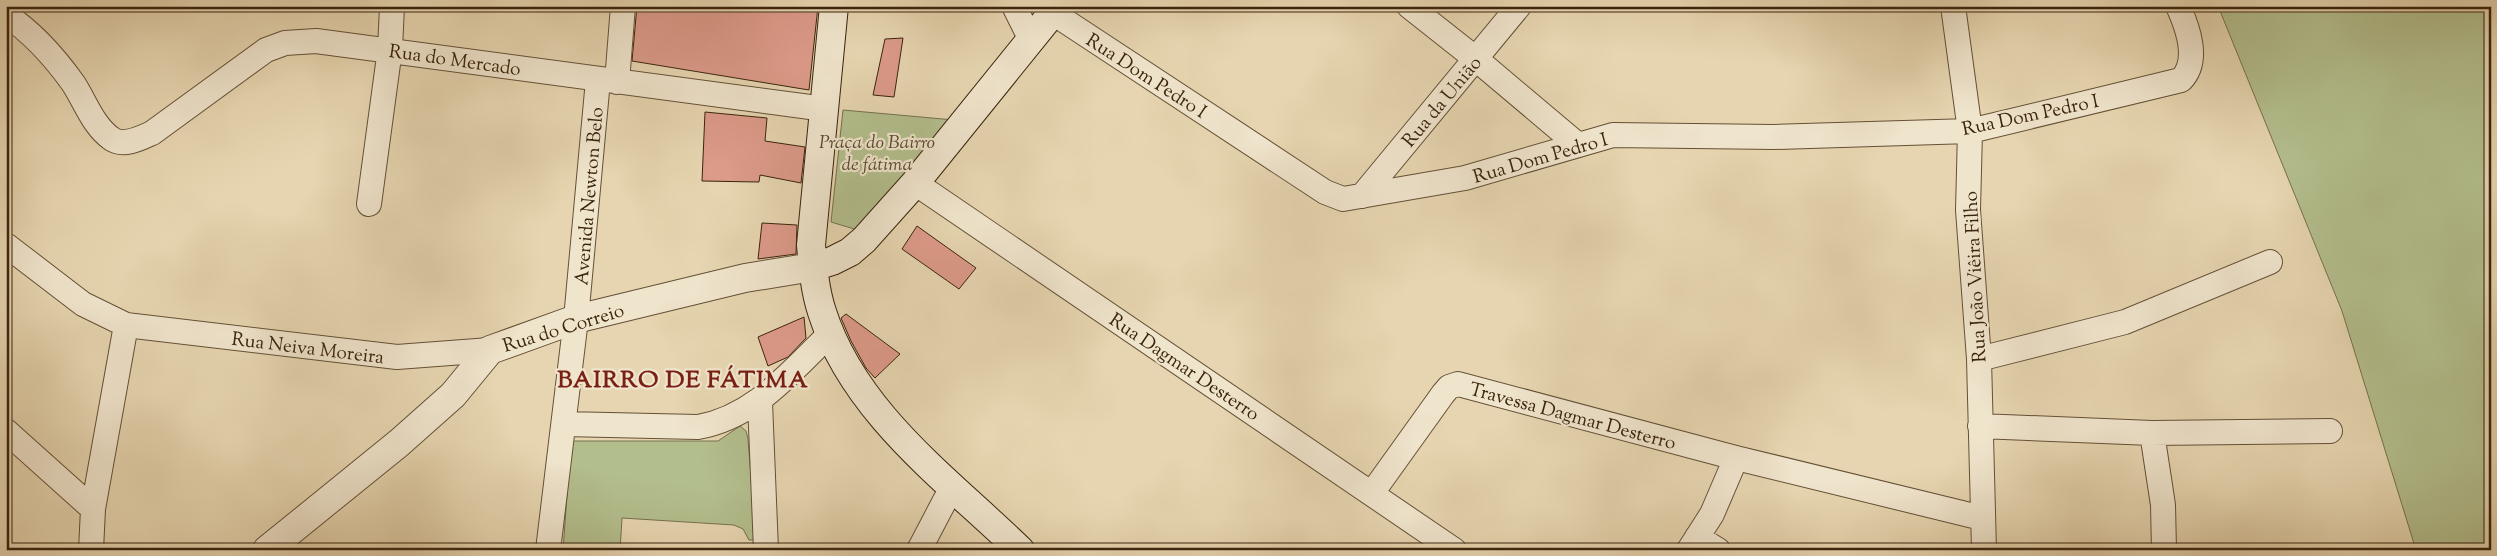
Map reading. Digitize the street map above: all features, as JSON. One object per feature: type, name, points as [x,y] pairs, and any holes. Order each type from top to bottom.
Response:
[{"type":"main road","points":[[834,6],[813,219],[813,267],[822,313],[830,334],[860,386],[884,418],[916,454],[1020,550]]},
{"type":"main road","name":"Rua do Correio","points":[[267,550],[399,443],[453,395],[490,350],[576,319],[746,278],[813,267],[832,261],[850,252],[864,240],[915,183],[1056,9]]},
{"type":"street","points":[[368,204],[390,49],[392,6]]},
{"type":"street","name":"Avenida Newton Belo","points":[[548,550],[607,81],[623,6]]},
{"type":"street","points":[[1014,6],[1031,40]]},
{"type":"street","points":[[1409,6],[1578,144]]},
{"type":"street","name":"Rua da União","points":[[1362,196],[1519,6]]},
{"type":"street","name":"Rua João Viêira Filho","points":[[1953,6],[1970,131],[1968,210],[1979,359],[1984,550]]},
{"type":"street","name":"Rua Dom Pedro I","points":[[1056,9],[1325,192],[1343,199],[1466,178],[1613,134],[1774,137],[1970,131],[2181,80],[2188,72],[2191,63],[2191,51],[2178,6]]},
{"type":"street","name":"Rua do Mercado","points":[[6,15],[45,49],[73,83],[102,129],[114,140],[137,140],[152,133],[266,50],[285,43],[316,41],[390,49],[607,81],[825,109]]},
{"type":"street","name":"Rua Dagmar Desterro","points":[[915,183],[1454,550]]},
{"type":"street","name":"Rua Neiva Moreira","points":[[6,245],[82,304],[126,325],[397,358],[490,350]]},
{"type":"street","points":[[1979,359],[2126,322],[2270,262]]},
{"type":"street","points":[[91,550],[93,509],[126,325]]},
{"type":"street","points":[[564,424],[698,427],[730,418],[760,402],[830,334]]},
{"type":"street","name":"Travessa Dagmar Desterro","points":[[1372,493],[1443,394],[1449,387],[1458,384],[1736,458],[1982,518]]},
{"type":"street","points":[[760,402],[766,550]]},
{"type":"street","points":[[1980,426],[2152,433],[2330,431]]},
{"type":"street","points":[[6,431],[93,509]]},
{"type":"street","points":[[2152,433],[2163,505],[2164,550]]},
{"type":"street","points":[[1718,550],[1693,543],[1712,514],[1736,458]]},
{"type":"street","points":[[918,550],[952,487]]},
{"type":"green space","points":[[2218,6],[2491,6],[2491,550],[2416,550],[2342,311]]},
{"type":"green space","name":"Praça do Bairro de fátima","points":[[843,110],[954,120],[861,231],[831,222]]},
{"type":"green space","points":[[740,426],[746,431],[748,439],[756,540],[749,540],[743,529],[734,525],[622,518],[620,550],[563,550],[571,441],[718,441]]},
{"type":"building","points":[[637,6],[818,6],[809,90],[632,61]]},
{"type":"building","points":[[903,38],[894,97],[873,95],[885,39]]},
{"type":"building","points":[[705,112],[767,118],[765,141],[805,147],[801,183],[760,175],[759,182],[702,181]]},
{"type":"building","points":[[762,223],[797,225],[796,254],[758,259]]},
{"type":"building","points":[[917,226],[976,268],[959,289],[902,249]]},
{"type":"building","points":[[846,314],[900,354],[875,378],[866,368],[851,341],[841,318]]},
{"type":"building","points":[[804,317],[806,338],[788,357],[768,366],[758,337]]},
{"type":"district","name":"BAIRRO DE FÁTIMA","points":[[683,379]]}]
